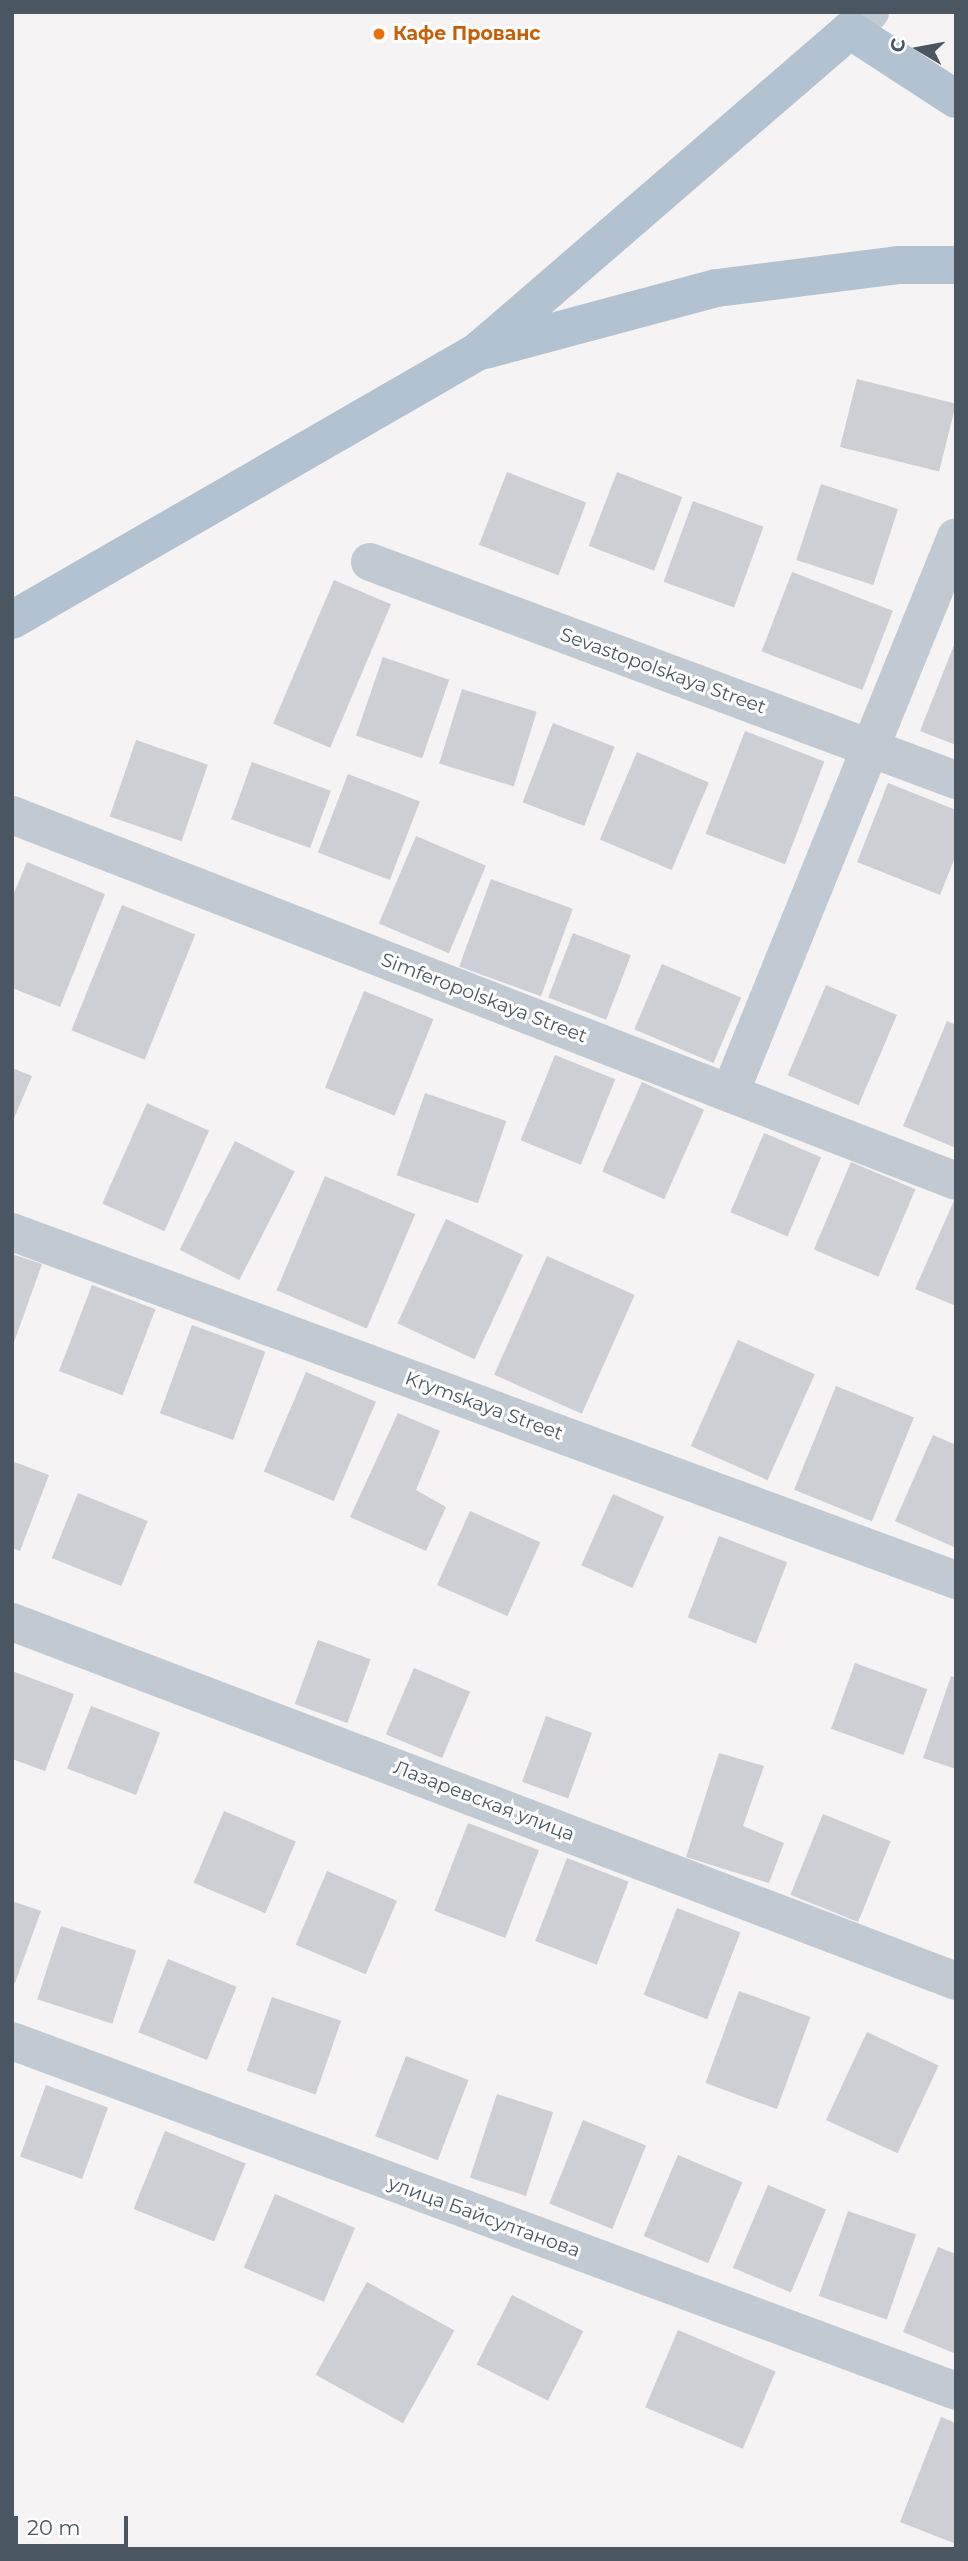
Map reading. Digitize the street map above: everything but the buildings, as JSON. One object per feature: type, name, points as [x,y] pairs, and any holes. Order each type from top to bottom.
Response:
[{"type":"main road","points":[[12,620],[477,352],[860,21],[956,99]]},
{"type":"main road","points":[[477,352],[717,288],[900,265],[956,265]]},
{"type":"street","points":[[730,1093],[956,537]]},
{"type":"street","name":"Sevastopolskaya Street","points":[[370,562],[956,780]]},
{"type":"street","name":"Simferopolskaya Street","points":[[12,815],[956,1181]]},
{"type":"street","name":"Krymskaya Street","points":[[12,1232],[956,1580]]},
{"type":"street","name":"Лазаревская улица","points":[[12,1622],[956,1981]]},
{"type":"street","name":"улица Байсултанова","points":[[12,2041],[956,2391]]},
{"type":"place","name":"Кафе Прованс","points":[[379,34]]}]
